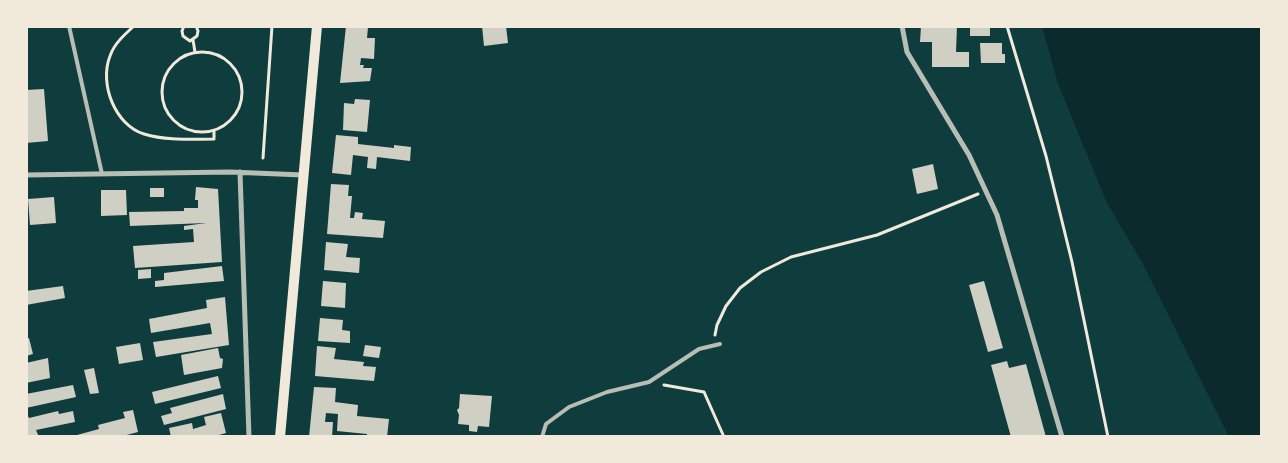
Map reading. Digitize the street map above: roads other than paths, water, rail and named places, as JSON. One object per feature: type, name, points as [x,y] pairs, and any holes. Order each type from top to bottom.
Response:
[{"type":"main road","points":[[280,437],[317,26]]},
{"type":"street","points":[[902,26],[907,52],[969,154],[997,215],[1062,437]]},
{"type":"street","points":[[240,172],[249,437]]},
{"type":"street","points":[[26,175],[240,172],[303,175]]},
{"type":"lane","points":[[69,26],[102,174]]},
{"type":"lane","points":[[542,437],[546,424],[568,407],[607,392],[648,382],[699,349],[720,344]]},
{"type":"water","points":[[1042,26],[1262,26],[1262,437],[1229,437],[1143,264],[1107,203],[1058,84]]}]
